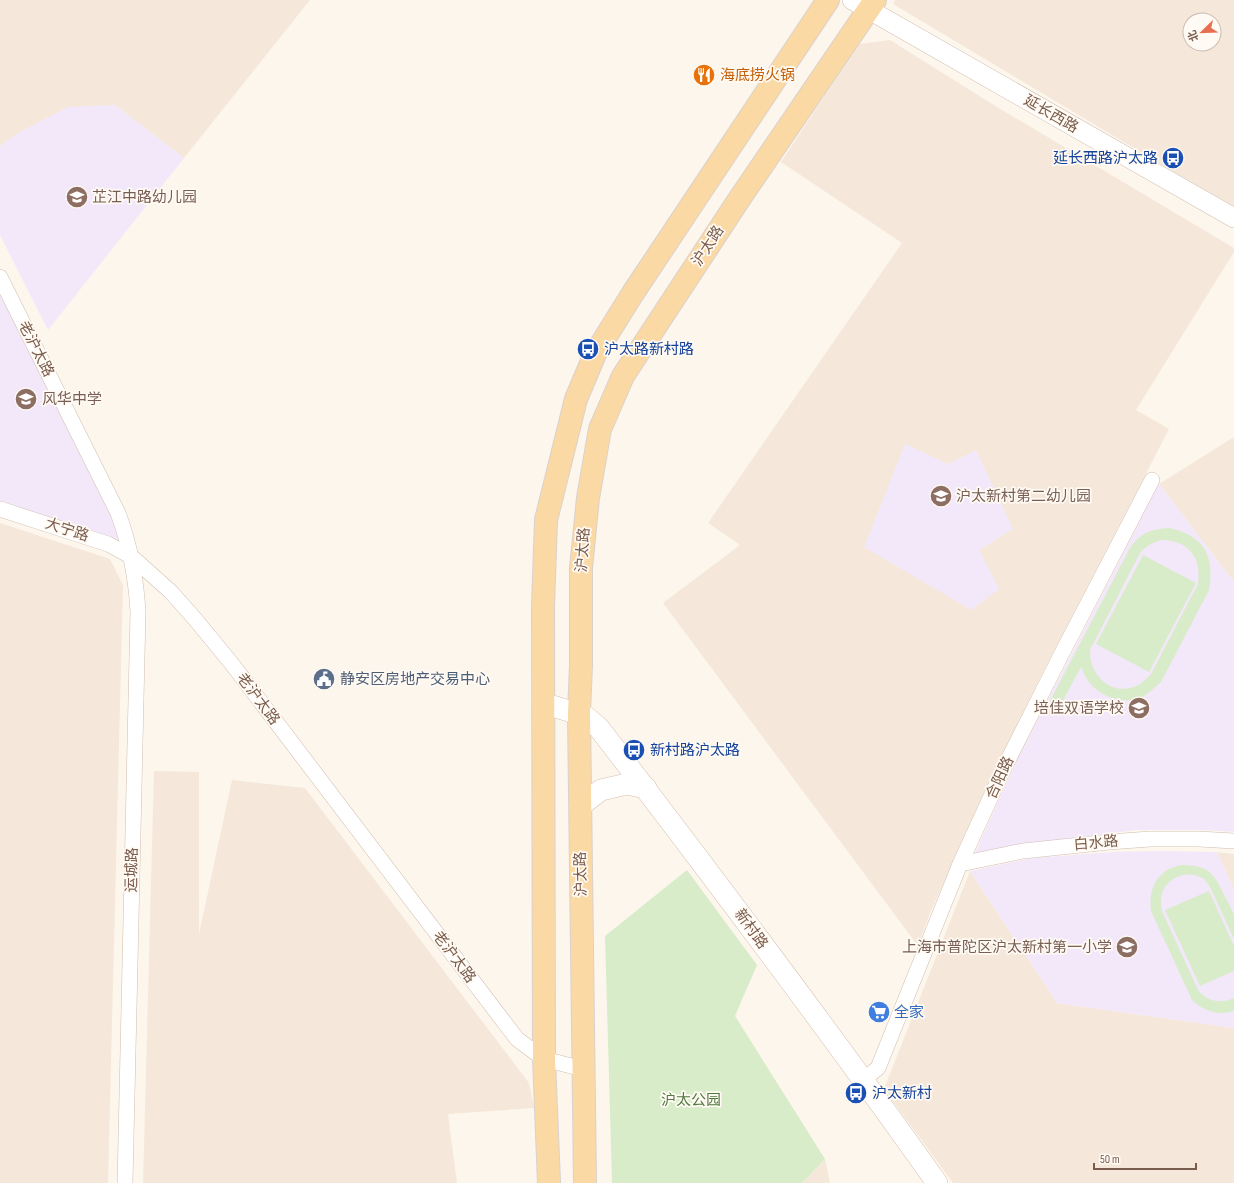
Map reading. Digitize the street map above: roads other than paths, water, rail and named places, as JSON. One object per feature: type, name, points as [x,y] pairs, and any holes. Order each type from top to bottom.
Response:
[{"type":"main road","points":[[550,1183],[544,1059],[543,606],[546,520],[576,399],[595,354],[633,293],[828,0]]},
{"type":"main road","name":"沪太路","points":[[586,1183],[583,1069],[579,713],[581,665],[581,568],[588,498],[600,429],[623,376],[740,198],[865,3]]},
{"type":"main road","name":"新村路","points":[[543,703],[579,713],[590,719],[599,728],[744,918],[937,1183]]},
{"type":"main road","points":[[580,806],[601,790],[627,784],[646,788]]},
{"type":"street","name":"延长西路","points":[[865,3],[1234,218]]},
{"type":"street","name":"老沪太路","points":[[0,277],[118,513],[132,557],[171,592],[195,618],[232,664],[517,1039],[544,1059],[583,1069]]},
{"type":"street","name":"合阳路","points":[[863,1080],[878,1068],[960,864],[1005,766],[1152,480]]},
{"type":"street","name":"大宁路","points":[[0,509],[108,544],[132,557]]},
{"type":"street","name":"运城路","points":[[125,1183],[138,612],[132,557]]},
{"type":"street","name":"白水路","points":[[960,864],[1023,851],[1109,842],[1150,839],[1234,841]]},
{"type":"place","name":"海底捞火锅","points":[[704,75]]},
{"type":"place","name":"延长西路沪太路","points":[[1173,158]]},
{"type":"place","name":"芷江中路幼儿园","points":[[77,197]]},
{"type":"place","name":"沪太路新村路","points":[[588,349]]},
{"type":"place","name":"风华中学","points":[[26,399]]},
{"type":"place","name":"沪太新村第二幼儿园","points":[[941,496]]},
{"type":"place","name":"静安区房地产交易中心","points":[[324,679]]},
{"type":"place","name":"培佳双语学校","points":[[1139,708]]},
{"type":"place","name":"新村路沪太路","points":[[634,750]]},
{"type":"place","name":"上海市普陀区沪太新村第一小学","points":[[1127,947]]},
{"type":"place","name":"全家","points":[[879,1012]]},
{"type":"place","name":"沪太新村","points":[[856,1093]]},
{"type":"park label","name":"沪太公园","points":[[691,1100]]}]
